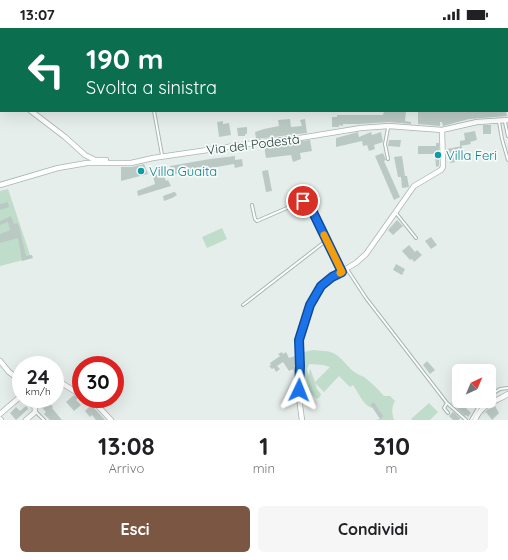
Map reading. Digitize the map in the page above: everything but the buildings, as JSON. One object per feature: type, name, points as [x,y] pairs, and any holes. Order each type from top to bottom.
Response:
[{"type":"street","points":[[32,112],[65,137],[85,155],[95,160],[118,163]]},
{"type":"street","name":"Via del Podestà","points":[[2,184],[58,168],[87,163],[131,163],[162,156],[300,138],[361,128],[389,126],[442,130],[465,124],[506,120]]},
{"type":"street","points":[[302,420],[299,398],[299,340],[313,298],[321,286],[366,254],[414,186],[443,167],[442,130]]},
{"type":"street","points":[[0,361],[12,374]]},
{"type":"street","points":[[475,420],[480,410],[485,406],[508,394]]},
{"type":"street","points":[[0,414],[12,404]]},
{"type":"street","points":[[26,420],[35,412],[35,408]]},
{"type":"street","points":[[100,408],[111,420]]},
{"type":"lane","points":[[154,112],[162,156]]},
{"type":"lane","points":[[499,120],[502,139],[508,160]]},
{"type":"lane","points":[[506,120],[508,136]]},
{"type":"lane","points":[[388,159],[385,144],[389,126]]},
{"type":"lane","points":[[252,205],[255,219],[257,221],[303,201],[306,201],[309,204],[327,240],[345,270],[447,402],[466,420]]},
{"type":"lane","points":[[395,212],[416,238]]},
{"type":"lane","points":[[243,305],[327,240]]},
{"type":"lane","points":[[496,392],[500,389],[508,388]]},
{"type":"lane","points":[[447,402],[444,408],[448,413]]},
{"type":"lane","points":[[471,420],[478,408]]},
{"type":"lane","points":[[35,412],[44,420]]},
{"type":"green space","points":[[8,189],[31,258],[0,266],[0,191]]},
{"type":"green space","points":[[222,228],[227,239],[207,248],[202,237]]},
{"type":"green space","points":[[313,350],[324,351],[338,356],[353,371],[364,377],[384,396],[390,396],[395,401],[392,410],[394,420],[376,420],[384,417],[374,402],[370,404],[373,408],[367,405],[353,385],[350,387],[339,376],[324,392],[315,383],[321,394],[317,399],[308,389],[303,379],[302,355],[304,352]],"holes":[[[309,364],[330,367],[315,382],[310,368],[309,375],[307,370]]]},
{"type":"green space","points":[[429,403],[438,412],[430,420],[411,419]]},
{"type":"slow traffic","points":[[324,235],[342,272],[340,273]]},
{"type":"place","name":"Villa Feri","points":[[438,155]]},
{"type":"place","name":"Villa Guaita","points":[[141,171]]},
{"type":"route","points":[[299,390],[299,340],[310,305],[321,286],[332,277],[342,272],[309,204],[306,201],[303,201]]}]
